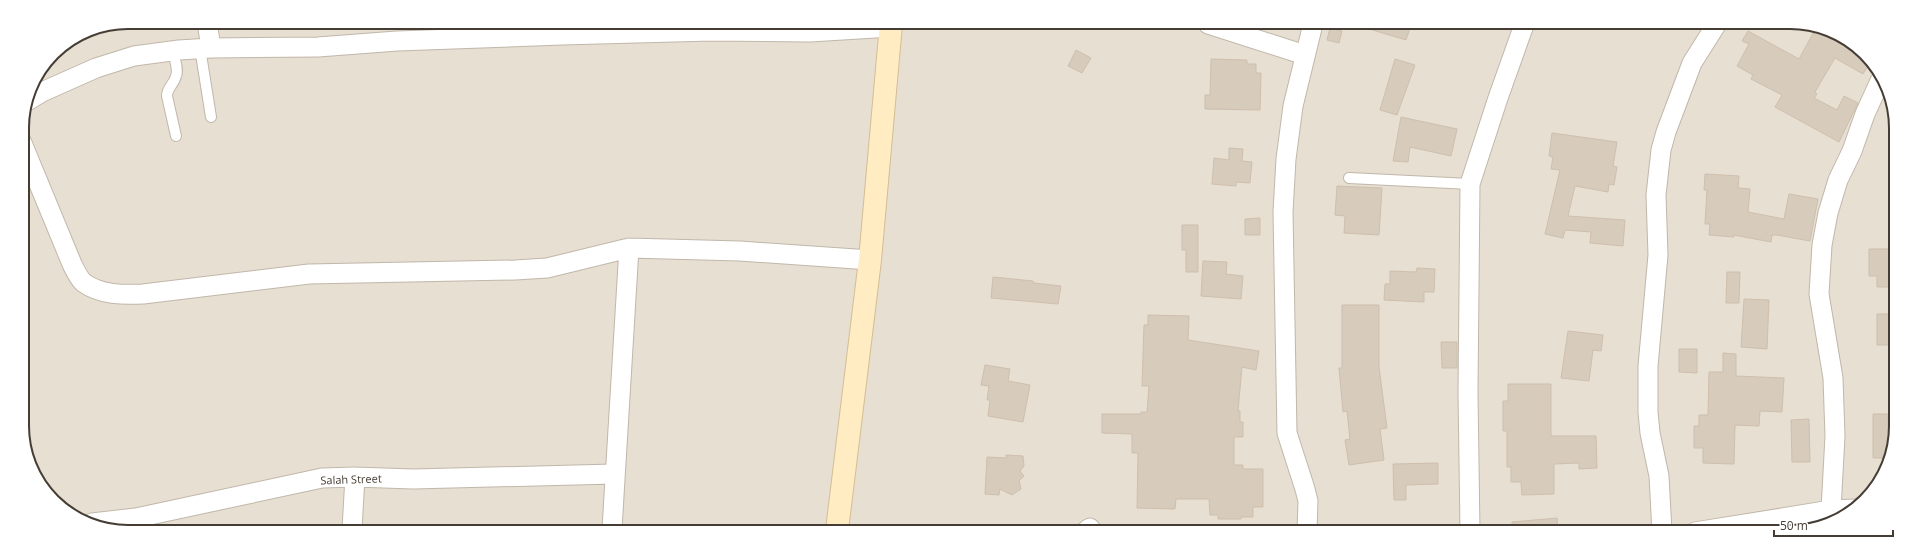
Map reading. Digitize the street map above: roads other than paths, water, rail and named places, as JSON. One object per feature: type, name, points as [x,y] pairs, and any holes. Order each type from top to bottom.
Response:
[{"type":"street","points":[[206,48],[207,29]]},
{"type":"street","points":[[34,96],[96,68],[134,56],[206,48],[318,47],[398,41],[562,35],[712,31],[810,32],[845,29]]},
{"type":"street","points":[[838,525],[870,260],[891,29]]},
{"type":"street","points":[[1223,29],[1304,55]]},
{"type":"street","points":[[1307,525],[1308,501],[1287,433],[1283,212],[1286,159],[1293,106],[1304,55],[1312,29]]},
{"type":"street","points":[[1470,525],[1468,393],[1470,184],[1523,29]]},
{"type":"street","points":[[1662,525],[1659,476],[1650,433],[1648,412],[1648,366],[1658,255],[1656,195],[1661,150],[1666,132],[1692,63],[1713,29]]},
{"type":"street","points":[[1831,510],[1835,436],[1833,378],[1819,294],[1822,245],[1828,213],[1838,180],[1852,151],[1865,114],[1879,85]]},
{"type":"street","points":[[29,159],[72,264],[83,282],[102,292],[120,295],[143,294],[309,274],[515,270],[541,268],[629,248],[740,251],[870,260]]},
{"type":"street","points":[[612,525],[614,474],[629,248]]},
{"type":"street","name":"Salah Street","points":[[102,522],[136,518],[322,478],[355,477],[413,479],[614,474]]},
{"type":"street","points":[[352,525],[355,477]]},
{"type":"street","points":[[1738,525],[1831,510],[1843,510]]},
{"type":"lane","points":[[206,48],[211,117]]},
{"type":"lane","points":[[172,51],[177,73],[167,90],[167,96],[176,136]]},
{"type":"lane","points":[[1350,178],[1470,184]]}]
